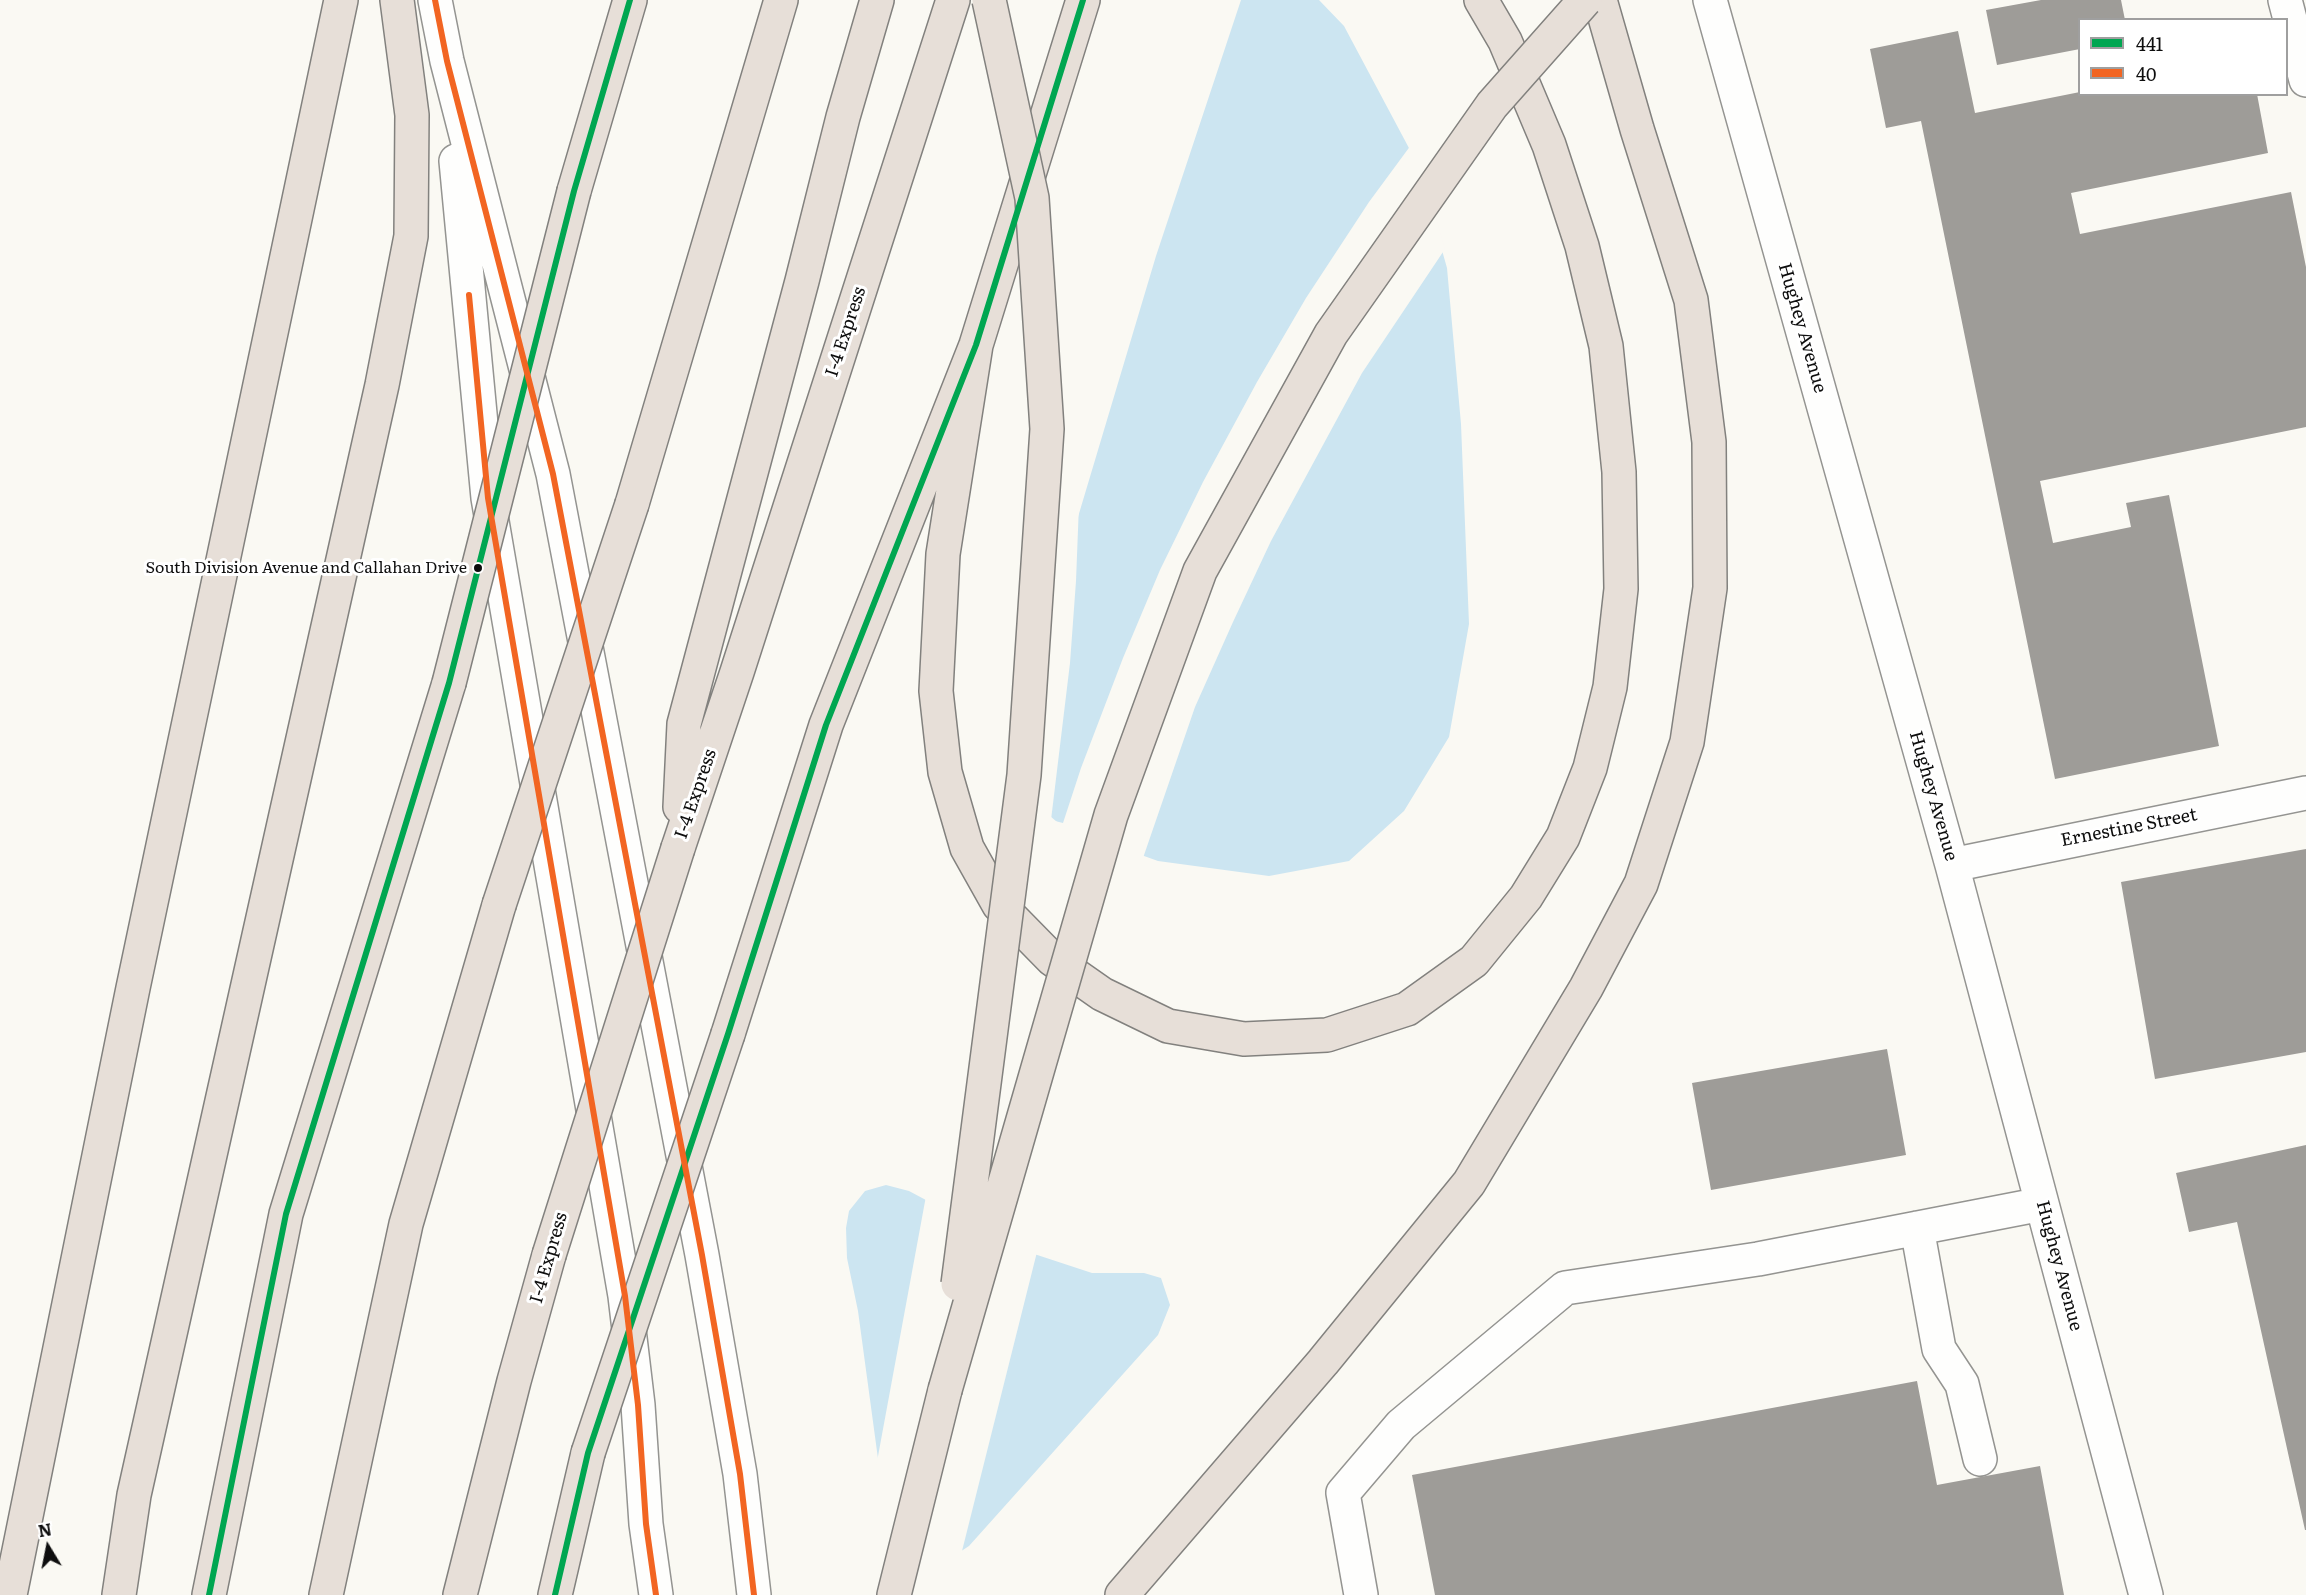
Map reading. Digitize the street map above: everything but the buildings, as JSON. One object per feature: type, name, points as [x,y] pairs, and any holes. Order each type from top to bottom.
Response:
[{"type":"highway","points":[[10,1595],[133,988],[341,0]]},
{"type":"highway","points":[[119,1595],[134,1495],[382,385],[411,236],[412,115],[397,0]]},
{"type":"highway","points":[[209,1595],[286,1214],[448,683],[574,191],[630,0]]},
{"type":"highway","points":[[326,1595],[406,1224],[499,905],[632,504],[781,0]]},
{"type":"highway","points":[[678,848],[684,724],[802,281],[843,117],[878,0]]},
{"type":"highway","name":"I-4 Express","points":[[460,1595],[514,1381],[549,1256],[678,848],[737,672],[953,0]]},
{"type":"highway","points":[[945,1390],[1024,775],[1047,429],[1032,198],[988,0]]},
{"type":"highway","points":[[555,1595],[588,1453],[728,1034],[826,725],[976,345],[1083,0]]},
{"type":"highway","points":[[976,345],[943,554],[936,692],[945,772],[967,848],[999,905],[1052,959],[1102,994],[1168,1026],[1244,1039],[1328,1035],[1407,1009],[1474,961],[1526,897],[1563,837],[1590,768],[1610,687],[1621,589],[1619,472],[1606,346],[1582,246],[1549,145],[1506,41],[1481,0]]},
{"type":"highway","points":[[894,1595],[945,1390],[1111,815],[1200,571],[1331,334],[1492,105],[1585,0]]},
{"type":"highway","points":[[1122,1595],[1323,1362],[1469,1183],[1586,988],[1641,884],[1686,742],[1710,588],[1709,442],[1690,300],[1600,0]]},
{"type":"street","points":[[435,0],[447,61],[553,474],[702,1255],[740,1474],[754,1595]]},
{"type":"street","name":"Hughey Avenue","points":[[1710,0],[1952,865],[2146,1595]]},
{"type":"street","points":[[2285,0],[2306,80]]},
{"type":"street","points":[[447,61],[488,498],[625,1296],[638,1405],[646,1524],[656,1595]]},
{"type":"street","name":"Ernestine Street","points":[[1952,865],[2306,792]]},
{"type":"street","points":[[1361,1595],[1343,1493],[1401,1425],[1565,1288],[1758,1259],[2042,1204]]},
{"type":"street","points":[[1917,1228],[1940,1349],[1962,1384],[1980,1459]]},
{"type":"water","points":[[1241,0],[1319,0],[1344,26],[1418,165],[1447,268],[1461,424],[1469,624],[1449,737],[1404,811],[1349,861],[1269,876],[1158,861],[1063,827],[1044,811],[1075,527],[1156,256]]},
{"type":"water","points":[[886,1185],[909,1191],[1016,1248],[1092,1273],[1144,1273],[1161,1278],[1170,1305],[1158,1335],[969,1546],[940,1565],[884,1503],[858,1311],[847,1258],[846,1228],[849,1211],[865,1191]]},
{"type":"pier","points":[[1411,145],[1421,165],[1445,249],[1362,373],[1271,541],[1195,707],[1143,858],[1062,830],[1041,811],[1037,770],[1044,658],[1079,504],[1070,663],[1051,820],[1063,823],[1081,768],[1123,658],[1160,570],[1203,482],[1306,298],[1369,202]]},
{"type":"pier","points":[[926,1196],[1018,1246],[1037,1252],[961,1555],[941,1567],[919,1572],[893,1547],[882,1504],[876,1467]]},
{"type":"transit line","name":"40","points":[[435,0],[447,61],[553,474],[702,1255],[740,1474],[754,1595]]},
{"type":"transit line","name":"441","points":[[209,1595],[286,1214],[449,683],[574,191],[630,0]]},
{"type":"transit line","name":"441","points":[[555,1595],[588,1453],[728,1034],[826,725],[976,345],[1083,0]]},
{"type":"transit line","name":"40","points":[[469,295],[488,498],[625,1296],[638,1405],[646,1524],[656,1595]]},
{"type":"place","name":"South Division Avenue and Callahan Drive","points":[[478,568]]}]
